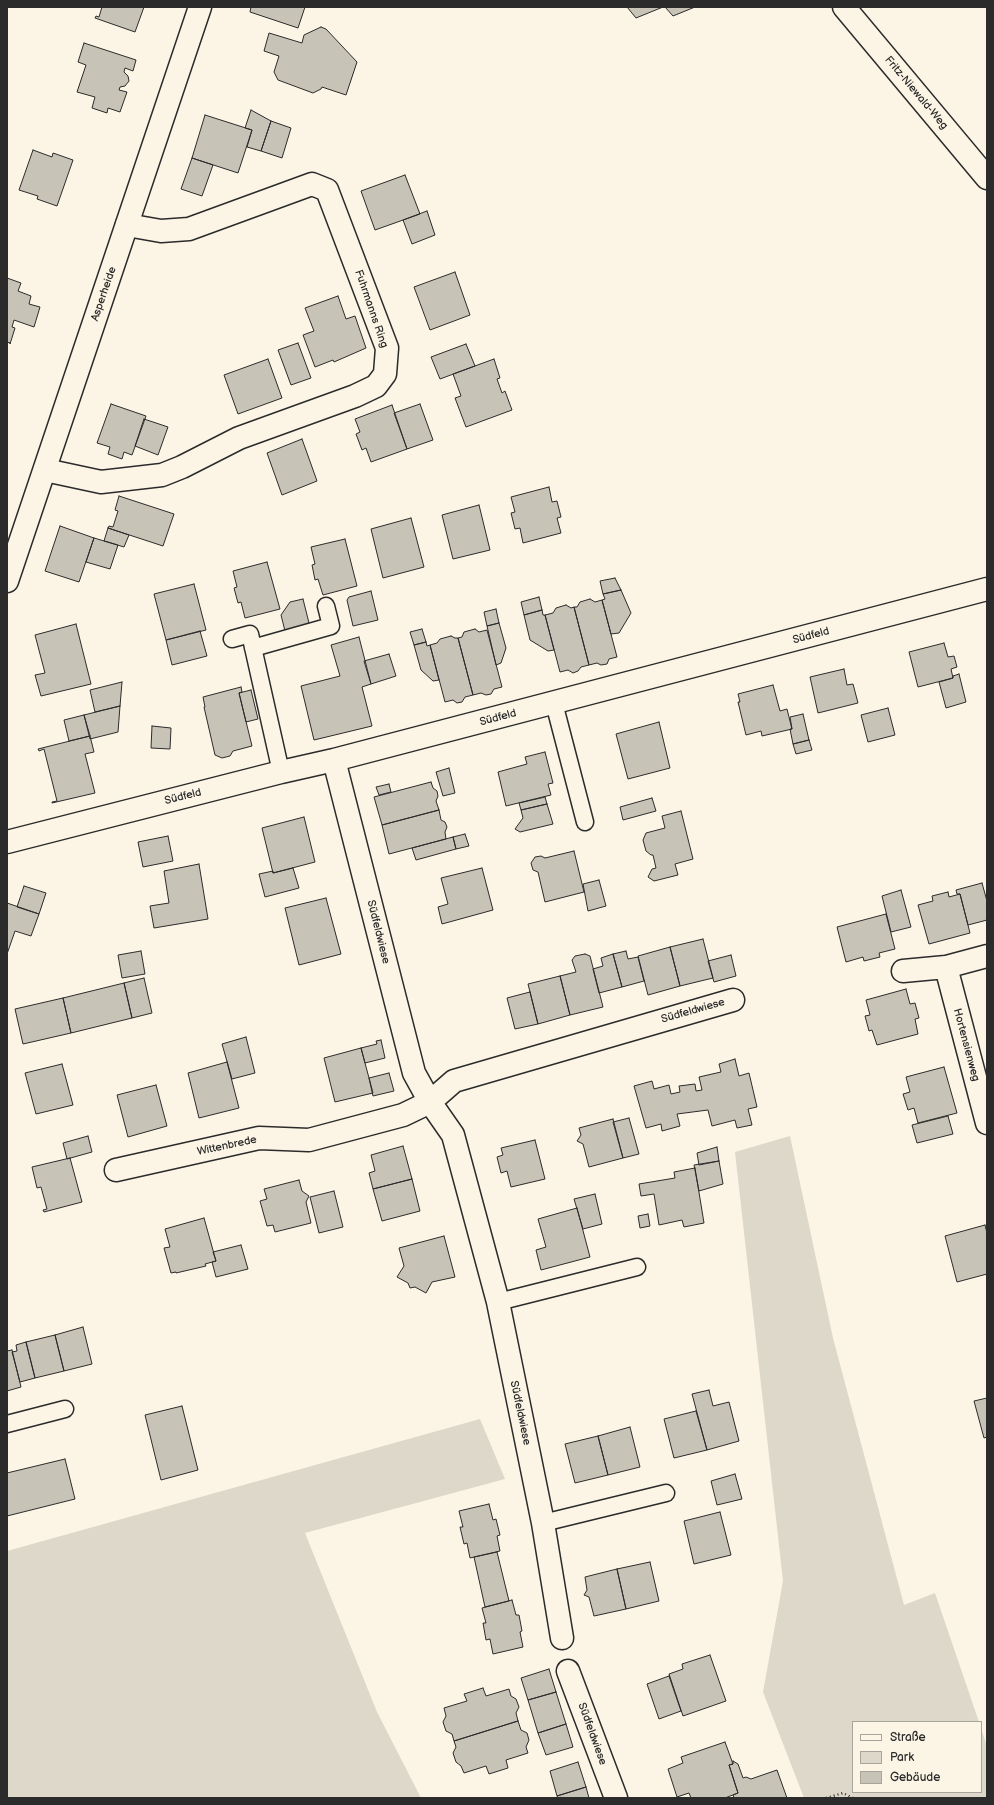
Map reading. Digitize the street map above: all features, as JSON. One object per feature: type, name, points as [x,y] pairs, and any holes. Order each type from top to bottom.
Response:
[{"type":"street","name":"Asperheide","points":[[7,580],[200,7]]},
{"type":"street","name":"Fritz-Niewald-Weg","points":[[844,7],[987,178]]},
{"type":"street","name":"Fuhrmanns Ring","points":[[44,470],[101,482],[162,475],[182,467],[239,438],[355,396],[376,386],[385,374],[387,348],[327,190],[312,184],[189,229],[161,232],[127,225]]},
{"type":"street","name":"Südfeld","points":[[7,842],[281,772],[334,760],[987,589]]},
{"type":"street","name":"Südfeldwiese","points":[[334,760],[414,1073],[430,1102],[453,1135],[498,1302],[543,1523],[562,1638]]},
{"type":"street","points":[[903,971],[946,967],[987,956]]},
{"type":"street","name":"Hortensienweg","points":[[946,967],[987,1123]]},
{"type":"street","name":"Südfeldwiese","points":[[430,1102],[454,1081],[733,1000]]},
{"type":"street","name":"Wittenbrede","points":[[116,1170],[258,1138],[309,1140],[403,1115],[430,1102]]},
{"type":"street","name":"Südfeldwiese","points":[[568,1671],[616,1798]]},
{"type":"lane","points":[[253,648],[331,626],[326,606]]},
{"type":"lane","points":[[232,639],[250,634],[281,772]]},
{"type":"lane","points":[[554,703],[585,822]]},
{"type":"lane","points":[[498,1302],[637,1267]]},
{"type":"lane","points":[[7,1424],[65,1409]]},
{"type":"lane","points":[[543,1523],[666,1493]]},
{"type":"path","points":[[826,1798],[843,1793],[853,1798]]},
{"type":"green space","points":[[790,1136],[833,1338],[904,1605],[935,1593],[979,1721],[852,1721],[852,1793],[982,1793],[982,1731],[987,1746],[987,1798],[804,1798],[763,1692],[783,1581],[735,1152]]},
{"type":"green space","points":[[480,1419],[505,1479],[305,1533],[377,1712],[421,1798],[7,1798],[7,1551]]},
{"type":"building","points":[[102,7],[144,7],[135,32],[95,18],[96,16],[99,17]]},
{"type":"building","points":[[251,7],[305,7],[298,28],[250,12]]},
{"type":"building","points":[[627,7],[663,7],[636,18]]},
{"type":"building","points":[[665,7],[695,7],[673,16]]},
{"type":"building","points":[[321,27],[326,29],[357,62],[346,95],[322,87],[313,93],[278,80],[274,72],[279,56],[264,51],[269,33],[302,43],[304,35]]},
{"type":"building","points":[[84,43],[136,60],[133,71],[125,68],[124,72],[128,76],[129,81],[125,86],[120,87],[119,90],[127,92],[120,112],[108,108],[107,113],[92,108],[95,97],[77,92],[86,65],[78,62]]},
{"type":"building","points":[[251,110],[271,121],[261,151],[247,147],[252,130],[245,128]]},
{"type":"building","points":[[205,115],[252,130],[238,173],[192,158]]},
{"type":"building","points":[[271,121],[291,128],[282,158],[261,151]]},
{"type":"building","points":[[33,150],[52,157],[53,153],[73,160],[57,206],[37,199],[38,196],[19,190]]},
{"type":"building","points":[[192,158],[213,165],[202,196],[181,189]]},
{"type":"building","points":[[405,175],[420,214],[375,230],[361,191]]},
{"type":"building","points":[[427,211],[435,235],[412,244],[403,220]]},
{"type":"building","points":[[455,272],[470,315],[430,330],[414,287]]},
{"type":"building","points":[[7,278],[21,283],[18,291],[31,296],[29,304],[40,307],[34,327],[14,320],[12,327],[15,328],[10,344],[7,342]]},
{"type":"building","points":[[338,296],[346,319],[355,316],[366,348],[334,362],[333,360],[315,367],[303,335],[314,331],[305,308]]},
{"type":"building","points":[[298,343],[311,378],[291,385],[278,350]]},
{"type":"building","points":[[466,344],[475,366],[440,379],[431,357]]},
{"type":"building","points":[[268,359],[282,398],[238,414],[224,375]]},
{"type":"building","points":[[494,359],[500,378],[497,379],[502,393],[505,391],[512,410],[466,427],[455,398],[461,396],[453,374]]},
{"type":"building","points":[[111,404],[146,416],[132,455],[124,452],[122,459],[108,454],[110,447],[97,443]]},
{"type":"building","points":[[420,404],[433,440],[407,449],[394,413]]},
{"type":"building","points":[[392,405],[407,449],[371,462],[366,448],[362,450],[356,434],[360,432],[355,419]]},
{"type":"building","points":[[144,419],[168,427],[158,455],[135,446]]},
{"type":"building","points":[[302,439],[317,481],[282,495],[267,453]]},
{"type":"building","points":[[549,487],[552,502],[557,501],[561,517],[557,518],[561,533],[523,543],[520,528],[515,529],[511,513],[515,512],[511,497]]},
{"type":"building","points":[[119,496],[174,514],[163,546],[108,528],[109,526],[113,527],[118,511],[115,510]]},
{"type":"building","points":[[479,505],[490,550],[453,559],[442,515]]},
{"type":"building","points":[[411,518],[424,567],[383,578],[371,529]]},
{"type":"building","points":[[60,526],[94,538],[79,582],[45,571]]},
{"type":"building","points":[[108,528],[129,535],[124,547],[104,541]]},
{"type":"building","points":[[94,538],[118,545],[110,569],[86,562]]},
{"type":"building","points":[[345,539],[357,586],[323,595],[318,579],[315,580],[312,565],[315,564],[311,547]]},
{"type":"building","points":[[267,562],[280,609],[245,618],[241,602],[238,603],[234,588],[237,587],[233,571]]},
{"type":"building","points":[[615,578],[621,590],[603,594],[600,581]]},
{"type":"building","points":[[194,584],[206,630],[166,640],[154,594]]},
{"type":"building","points":[[621,590],[631,613],[619,633],[611,634],[602,600],[605,599],[603,594]]},
{"type":"building","points":[[371,591],[378,620],[353,626],[347,600],[349,597]]},
{"type":"building","points":[[539,597],[542,610],[524,615],[521,602]]},
{"type":"building","points":[[303,599],[310,627],[286,635],[281,615],[290,602]]},
{"type":"building","points":[[590,599],[595,602],[602,600],[617,657],[609,659],[607,664],[601,665],[597,663],[589,665],[574,607],[577,607],[580,602]]},
{"type":"building","points":[[566,605],[571,608],[574,607],[589,665],[581,667],[578,671],[573,673],[568,670],[560,672],[545,615],[553,613],[556,608]]},
{"type":"building","points":[[496,609],[499,623],[487,626],[484,612]]},
{"type":"building","points":[[542,610],[543,615],[545,615],[554,650],[548,651],[530,640],[524,615]]},
{"type":"building","points":[[499,623],[506,648],[501,663],[496,665],[487,626]]},
{"type":"building","points":[[76,624],[91,684],[41,696],[35,675],[45,673],[35,635]]},
{"type":"building","points":[[422,629],[426,642],[414,645],[410,632]]},
{"type":"building","points":[[475,629],[479,632],[487,630],[502,687],[494,689],[491,694],[486,695],[481,693],[473,695],[458,638],[462,637],[464,632]]},
{"type":"building","points":[[200,631],[207,656],[172,665],[166,640]]},
{"type":"building","points":[[451,636],[458,638],[473,695],[465,697],[462,702],[457,703],[453,700],[445,702],[430,645],[437,643],[440,639]]},
{"type":"building","points":[[359,637],[371,684],[362,687],[372,726],[314,740],[301,686],[340,676],[331,645]]},
{"type":"building","points":[[426,642],[427,646],[430,645],[439,680],[433,681],[421,670],[414,645]]},
{"type":"building","points":[[944,643],[948,657],[954,656],[957,667],[951,669],[953,678],[918,687],[909,652]]},
{"type":"building","points":[[389,654],[396,676],[371,684],[364,661]]},
{"type":"building","points":[[844,669],[847,685],[853,684],[858,703],[818,713],[810,677]]},
{"type":"building","points":[[959,674],[966,702],[946,708],[939,682],[953,678],[953,676]]},
{"type":"building","points":[[122,682],[120,706],[95,712],[90,690]]},
{"type":"building","points":[[773,685],[780,711],[787,709],[792,729],[762,736],[761,731],[746,735],[738,702],[740,702],[738,694]]},
{"type":"building","points":[[241,687],[242,692],[239,693],[252,746],[233,751],[230,756],[222,758],[215,755],[203,697]]},
{"type":"building","points":[[251,690],[258,719],[246,722],[239,693]]},
{"type":"building","points":[[120,706],[118,732],[90,739],[84,715]]},
{"type":"building","points":[[888,708],[895,735],[868,742],[861,715]]},
{"type":"building","points":[[803,714],[809,740],[793,744],[790,729],[792,729],[790,717]]},
{"type":"building","points":[[84,715],[90,736],[69,741],[64,720]]},
{"type":"building","points":[[659,722],[670,768],[628,779],[616,734]]},
{"type":"building","points":[[152,726],[171,728],[170,749],[151,748]]},
{"type":"building","points":[[90,736],[94,752],[85,754],[95,793],[52,803],[57,801],[44,749],[39,751],[38,749]]},
{"type":"building","points":[[809,740],[812,750],[796,754],[793,744]]},
{"type":"building","points":[[545,752],[553,783],[548,784],[551,795],[506,806],[498,772],[527,764],[525,757]]},
{"type":"building","points":[[449,768],[455,793],[443,796],[436,772]]},
{"type":"building","points":[[431,782],[433,788],[437,791],[438,796],[436,801],[439,810],[382,825],[374,797]]},
{"type":"building","points":[[389,784],[391,792],[379,795],[376,787]]},
{"type":"building","points":[[545,797],[547,804],[521,810],[519,803]]},
{"type":"building","points":[[652,798],[656,811],[623,820],[620,807]]},
{"type":"building","points":[[547,804],[553,824],[520,832],[515,829],[523,818],[521,810]]},
{"type":"building","points":[[439,810],[441,820],[445,822],[447,827],[445,832],[446,839],[389,854],[382,825]]},
{"type":"building","points":[[681,811],[693,859],[675,864],[678,875],[654,881],[648,877],[652,869],[656,868],[653,855],[646,851],[643,840],[646,833],[665,828],[662,816]]},
{"type":"building","points":[[304,817],[315,862],[273,873],[262,828]]},
{"type":"building","points":[[465,834],[469,846],[456,849],[453,837]]},
{"type":"building","points":[[168,836],[173,861],[143,867],[138,842]]},
{"type":"building","points":[[453,837],[456,849],[416,860],[412,848]]},
{"type":"building","points":[[574,851],[584,892],[545,902],[538,872],[533,870],[531,863],[535,857],[541,856],[545,858]]},
{"type":"building","points":[[199,864],[208,919],[154,928],[150,906],[169,903],[164,871]]},
{"type":"building","points":[[293,868],[299,888],[265,897],[259,874],[273,871],[273,873]]},
{"type":"building","points":[[482,868],[493,910],[442,924],[438,907],[448,904],[441,878]]},
{"type":"building","points":[[599,880],[606,906],[588,911],[583,884]]},
{"type":"building","points":[[982,883],[987,901],[987,920],[968,925],[960,894],[957,894],[956,890]]},
{"type":"building","points":[[24,886],[46,893],[39,914],[17,907]]},
{"type":"building","points":[[901,890],[911,927],[891,932],[882,896]]},
{"type":"building","points":[[948,892],[949,897],[960,894],[970,933],[929,944],[918,905],[933,901],[932,896]]},
{"type":"building","points":[[326,898],[341,954],[299,965],[285,908]]},
{"type":"building","points":[[7,903],[39,914],[31,936],[15,931],[7,954]]},
{"type":"building","points":[[886,914],[895,949],[879,953],[880,957],[864,961],[863,957],[846,962],[837,927]]},
{"type":"building","points":[[703,939],[713,978],[680,986],[670,947]]},
{"type":"building","points":[[670,947],[680,986],[648,995],[638,956]]},
{"type":"building","points":[[141,951],[145,974],[122,978],[118,955]]},
{"type":"building","points":[[626,951],[628,959],[638,957],[644,981],[622,987],[613,954]]},
{"type":"building","points":[[585,954],[590,956],[603,1007],[570,1015],[560,976],[576,972],[572,960],[575,956]]},
{"type":"building","points":[[613,954],[622,987],[599,993],[593,969],[603,966],[601,958]]},
{"type":"building","points":[[731,955],[736,976],[714,982],[708,961]]},
{"type":"building","points":[[560,976],[570,1015],[538,1024],[528,984]]},
{"type":"building","points":[[144,978],[152,1013],[132,1018],[124,983]]},
{"type":"building","points":[[124,983],[132,1018],[71,1033],[63,998]]},
{"type":"building","points":[[906,989],[910,1004],[915,1003],[919,1018],[915,1019],[918,1034],[877,1045],[872,1030],[869,1031],[865,1016],[870,1015],[866,1000]]},
{"type":"building","points":[[530,992],[538,1024],[515,1029],[507,998]]},
{"type":"building","points":[[63,998],[71,1033],[23,1044],[15,1009]]},
{"type":"building","points":[[246,1037],[255,1073],[232,1079],[222,1044]]},
{"type":"building","points":[[381,1040],[385,1058],[365,1063],[361,1048],[377,1044],[376,1041]]},
{"type":"building","points":[[361,1048],[373,1093],[335,1102],[324,1058]]},
{"type":"building","points":[[735,1059],[739,1076],[749,1073],[757,1107],[748,1109],[752,1125],[737,1128],[735,1120],[712,1126],[708,1110],[677,1114],[680,1126],[662,1131],[661,1124],[646,1128],[634,1086],[652,1081],[654,1089],[669,1085],[671,1094],[680,1092],[679,1086],[695,1084],[696,1091],[702,1090],[699,1077],[721,1072],[719,1064]]},
{"type":"building","points":[[227,1062],[239,1108],[199,1118],[188,1073]]},
{"type":"building","points":[[62,1064],[73,1105],[36,1114],[25,1073]]},
{"type":"building","points":[[944,1067],[957,1113],[918,1123],[914,1108],[908,1110],[903,1094],[910,1092],[906,1077]]},
{"type":"building","points":[[389,1073],[394,1091],[373,1096],[369,1078]]},
{"type":"building","points":[[156,1085],[167,1126],[128,1137],[117,1095]]},
{"type":"building","points":[[948,1116],[953,1134],[917,1143],[912,1125]]},
{"type":"building","points":[[629,1118],[639,1154],[623,1158],[613,1122]]},
{"type":"building","points":[[613,1119],[623,1158],[589,1167],[583,1144],[577,1141],[581,1135],[579,1128]]},
{"type":"building","points":[[88,1136],[92,1152],[67,1159],[63,1143]]},
{"type":"building","points":[[535,1140],[545,1179],[511,1187],[507,1171],[501,1173],[497,1157],[503,1155],[501,1148]]},
{"type":"building","points":[[403,1146],[412,1179],[373,1189],[369,1173],[375,1171],[371,1155]]},
{"type":"building","points":[[717,1147],[719,1161],[699,1165],[697,1153]]},
{"type":"building","points":[[70,1158],[82,1202],[44,1212],[43,1210],[47,1209],[41,1187],[37,1188],[32,1167]]},
{"type":"building","points":[[719,1161],[723,1184],[699,1191],[694,1165]]},
{"type":"building","points":[[695,1168],[704,1223],[684,1227],[682,1220],[659,1225],[654,1194],[641,1196],[639,1184],[675,1178],[674,1172]]},
{"type":"building","points":[[412,1179],[420,1211],[382,1221],[373,1189]]},
{"type":"building","points":[[299,1180],[302,1191],[309,1196],[306,1202],[311,1223],[275,1232],[273,1225],[267,1226],[260,1201],[267,1199],[264,1189]]},
{"type":"building","points":[[334,1191],[343,1227],[319,1233],[310,1197]]},
{"type":"building","points":[[595,1194],[602,1224],[583,1229],[574,1199]]},
{"type":"building","points":[[577,1208],[590,1257],[541,1270],[536,1250],[546,1247],[538,1219]]},
{"type":"building","points":[[648,1214],[650,1226],[640,1228],[638,1216]]},
{"type":"building","points":[[204,1218],[216,1261],[205,1264],[206,1266],[171,1273],[164,1248],[170,1247],[165,1229]]},
{"type":"building","points":[[985,1225],[987,1233],[987,1274],[957,1282],[945,1236]]},
{"type":"building","points":[[444,1236],[455,1277],[432,1282],[426,1293],[415,1287],[410,1288],[408,1283],[397,1277],[404,1266],[399,1248]]},
{"type":"building","points":[[241,1245],[248,1269],[216,1277],[212,1262],[216,1261],[213,1252]]},
{"type":"building","points":[[83,1327],[92,1364],[64,1371],[55,1335]]},
{"type":"building","points":[[55,1335],[64,1371],[35,1378],[26,1342]]},
{"type":"building","points":[[26,1342],[35,1378],[20,1382],[12,1352],[17,1351],[16,1345]]},
{"type":"building","points":[[12,1350],[21,1387],[7,1391],[7,1351]]},
{"type":"building","points":[[709,1390],[713,1406],[729,1402],[739,1441],[707,1450],[692,1394]]},
{"type":"building","points":[[987,1398],[987,1437],[984,1438],[974,1401]]},
{"type":"building","points":[[182,1406],[198,1470],[161,1480],[145,1415]]},
{"type":"building","points":[[696,1411],[707,1450],[674,1458],[664,1419]]},
{"type":"building","points":[[630,1427],[640,1467],[608,1475],[598,1436]]},
{"type":"building","points":[[598,1436],[608,1475],[575,1483],[565,1444]]},
{"type":"building","points":[[65,1459],[75,1499],[7,1516],[7,1473]]},
{"type":"building","points":[[735,1474],[742,1499],[717,1505],[711,1481]]},
{"type":"building","points":[[489,1504],[493,1520],[496,1519],[500,1535],[497,1536],[500,1551],[470,1558],[467,1543],[464,1544],[460,1527],[463,1527],[459,1511]]},
{"type":"building","points":[[720,1512],[731,1555],[694,1564],[684,1521]]},
{"type":"building","points":[[497,1552],[509,1601],[485,1607],[474,1557]]},
{"type":"building","points":[[650,1562],[659,1601],[626,1609],[617,1569]]},
{"type":"building","points":[[617,1569],[626,1609],[594,1616],[589,1597],[584,1595],[587,1590],[585,1577]]},
{"type":"building","points":[[512,1600],[516,1615],[519,1615],[523,1647],[493,1654],[490,1639],[486,1640],[483,1623],[486,1623],[482,1608]]},
{"type":"building","points":[[710,1655],[726,1701],[683,1716],[669,1674],[683,1669],[682,1664]]},
{"type":"building","points":[[549,1669],[556,1692],[528,1700],[521,1678]]},
{"type":"building","points":[[669,1676],[681,1711],[659,1719],[647,1684]]},
{"type":"building","points":[[483,1688],[486,1696],[509,1689],[511,1696],[516,1699],[519,1707],[516,1713],[518,1721],[454,1741],[452,1734],[446,1731],[443,1722],[446,1716],[444,1708],[467,1701],[464,1694]]},
{"type":"building","points":[[556,1692],[566,1724],[538,1733],[528,1700]]},
{"type":"building","points":[[518,1721],[521,1730],[527,1733],[529,1740],[526,1747],[528,1753],[506,1760],[508,1768],[489,1774],[486,1766],[464,1773],[461,1766],[456,1762],[453,1753],[456,1747],[454,1741]]},
{"type":"building","points":[[566,1724],[573,1747],[546,1755],[538,1733]]},
{"type":"building","points":[[725,1742],[733,1764],[729,1765],[738,1793],[725,1798],[691,1798],[689,1793],[677,1797],[668,1769],[683,1763],[681,1757]]},
{"type":"building","points":[[733,1761],[738,1764],[743,1778],[746,1777],[751,1779],[777,1770],[787,1798],[734,1798],[733,1795],[738,1793],[729,1765],[733,1764]]},
{"type":"building","points":[[578,1762],[586,1787],[557,1796],[550,1771]]},
{"type":"building","points":[[586,1787],[589,1798],[558,1798],[557,1796]]}]
